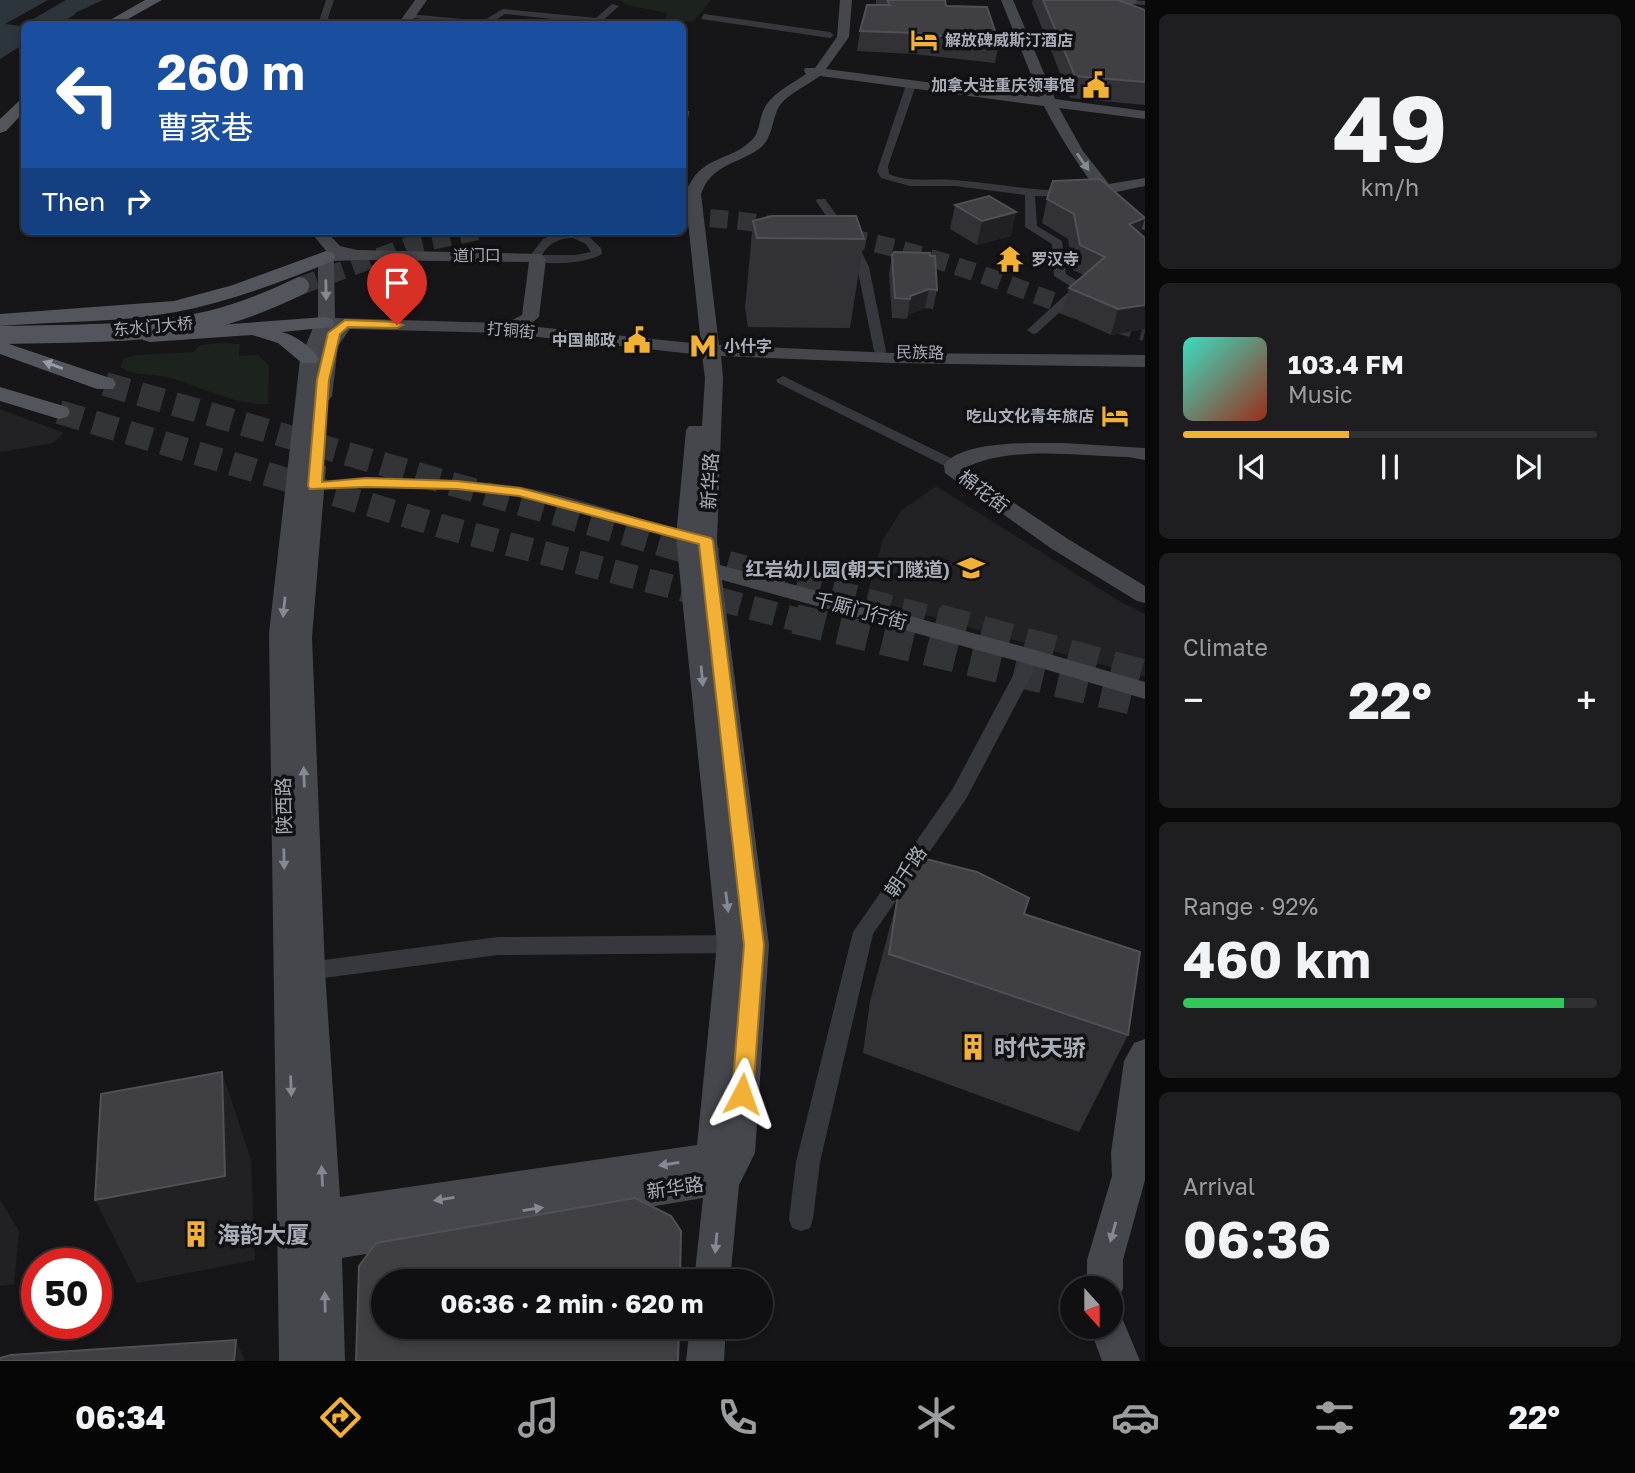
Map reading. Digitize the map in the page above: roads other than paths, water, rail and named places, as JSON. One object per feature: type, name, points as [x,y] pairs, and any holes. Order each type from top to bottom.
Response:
[{"type":"main road","points":[[410,21],[421,0]]},
{"type":"main road","points":[[410,21],[428,0]]},
{"type":"main road","name":"新华路","points":[[686,184],[690,176],[706,163],[748,144],[754,137],[763,108],[771,98],[814,72],[830,35],[835,0]]},
{"type":"main road","name":"新华路","points":[[310,1233],[701,1182],[717,1170],[743,944],[698,553],[700,377],[703,345],[693,194],[699,178],[717,164],[755,145],[762,138],[771,109],[778,99],[814,72],[843,37],[846,0]]},
{"type":"main road","points":[[1007,0],[1048,103],[1094,191],[1145,225]]},
{"type":"main road","points":[[1082,0],[1131,1],[1145,18]]},
{"type":"main road","points":[[117,21],[160,3]]},
{"type":"main road","points":[[136,21],[160,3]]},
{"type":"main road","points":[[814,72],[1145,115]]},
{"type":"main road","points":[[0,106],[21,97]]},
{"type":"main road","points":[[0,137],[0,128],[21,97]]},
{"type":"main road","points":[[1094,191],[1145,182]]},
{"type":"main road","name":"新华路","points":[[686,227],[703,345]]},
{"type":"main road","points":[[292,280],[326,257],[308,235]]},
{"type":"main road","points":[[321,235],[334,250],[357,255]]},
{"type":"main road","name":"道门口","points":[[326,257],[357,255],[536,258],[530,317]]},
{"type":"main road","name":"陕西路","points":[[299,972],[300,637],[323,380],[335,323],[326,257]]},
{"type":"main road","name":"东水门大桥","points":[[0,323],[164,317],[233,304],[292,280]]},
{"type":"main road","name":"东水门大桥","points":[[0,337],[144,329],[199,322],[260,304],[292,280]]},
{"type":"main road","points":[[501,328],[517,325],[530,317]]},
{"type":"main road","name":"打铜街","points":[[530,317],[540,324],[703,345]]},
{"type":"main road","points":[[0,337],[125,337],[265,331],[335,323]]},
{"type":"main road","name":"打铜街","points":[[335,323],[501,328],[703,345]]},
{"type":"main road","name":"陕西路","points":[[326,1361],[310,1233],[281,633],[309,359],[335,323]]},
{"type":"main road","points":[[265,331],[295,345],[309,359]]},
{"type":"main road","name":"民族路","points":[[703,345],[880,351],[1110,353],[1145,349]]},
{"type":"main road","name":"民族路","points":[[703,345],[892,358],[1145,360]]},
{"type":"main road","points":[[0,347],[105,384]]},
{"type":"main road","points":[[0,394],[59,412]]},
{"type":"main road","name":"棉花街","points":[[1145,454],[1128,451],[987,452],[954,465],[955,472],[986,494],[1060,544],[1145,596]]},
{"type":"main road","name":"千厮门行街","points":[[698,553],[1032,657]]},
{"type":"main road","points":[[1032,657],[1145,691]]},
{"type":"main road","points":[[1105,1276],[1105,1260],[1137,1176],[1128,1153],[1140,1061],[1145,1053]]},
{"type":"main road","points":[[713,1269],[717,1170]]},
{"type":"main road","name":"陕西路","points":[[298,1361],[310,1233]]},
{"type":"main road","points":[[705,1361],[707,1339]]},
{"type":"main road","points":[[1112,1339],[1121,1361]]},
{"type":"street","points":[[323,21],[330,0]]},
{"type":"street","points":[[489,21],[518,0]]},
{"type":"street","points":[[1131,1],[1145,3]]},
{"type":"street","points":[[599,21],[615,6]]},
{"type":"street","points":[[503,11],[581,21]]},
{"type":"street","points":[[705,17],[830,35]]},
{"type":"street","points":[[911,85],[883,166],[884,176],[903,182],[948,182],[1030,194],[1094,191]]},
{"type":"street","points":[[1030,194],[1031,228],[1058,243],[1060,276],[1082,287],[1033,330]]},
{"type":"street","points":[[821,201],[852,245],[863,267],[880,351]]},
{"type":"street","points":[[783,380],[954,465]]},
{"type":"street","points":[[314,486],[379,483],[457,485],[520,492],[698,553]]},
{"type":"street","name":"朝千路","points":[[802,1219],[808,1162],[863,932],[959,794],[1032,657]]},
{"type":"street","points":[[299,972],[498,946],[743,944]]},
{"type":"tunnel","points":[[686,216],[822,232],[891,247],[959,267],[1145,332]]},
{"type":"tunnel","points":[[300,286],[408,246],[459,235]]},
{"type":"tunnel","points":[[105,384],[695,554],[944,621]]},
{"type":"tunnel","points":[[59,412],[448,528],[802,621]]},
{"type":"tunnel","points":[[795,619],[1145,703]]},
{"type":"tunnel","points":[[938,619],[1145,675]]},
{"type":"place","name":"解放碑威斯汀酒店","points":[[924,40]]},
{"type":"place","name":"加拿大驻重庆领事馆","points":[[1096,85]]},
{"type":"place","name":"罗汉寺","points":[[1010,259]]},
{"type":"place","name":"中国邮政","points":[[637,340]]},
{"type":"place","name":"小什字","points":[[703,346]]},
{"type":"place","name":"吃山文化青年旅店","points":[[1115,416]]},
{"type":"place","name":"红岩幼儿园(朝天门隧道)","points":[[971,568]]},
{"type":"place","name":"时代天骄","points":[[973,1047]]},
{"type":"place","name":"海韵大厦","points":[[196,1234]]}]
